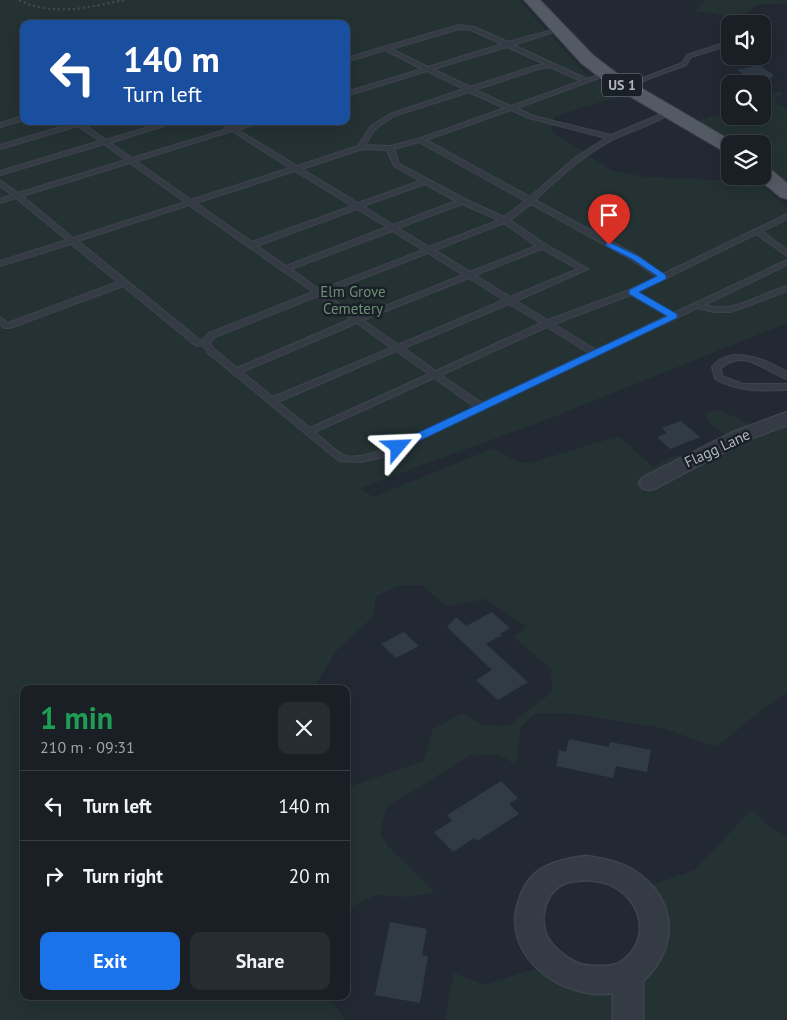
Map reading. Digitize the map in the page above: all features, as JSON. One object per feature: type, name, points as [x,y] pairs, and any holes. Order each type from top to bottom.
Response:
[{"type":"main road","name":"US 1","points":[[532,0],[587,59],[625,86],[721,142]]},
{"type":"main road","points":[[771,180],[787,193]]},
{"type":"street","name":"Flagg Lane","points":[[649,483],[740,436],[787,418]]},
{"type":"street","points":[[585,868],[605,870],[624,878],[640,891],[651,908],[656,927],[654,947],[644,963],[628,975],[607,981],[586,980],[565,973],[547,960],[535,944],[529,926],[529,907],[536,891],[549,879],[566,870],[585,868]]},
{"type":"street","points":[[628,975],[628,1020]]},
{"type":"lane","points":[[350,59],[459,27],[472,28],[586,81]]},
{"type":"lane","points":[[350,93],[558,29]]},
{"type":"lane","points":[[625,86],[684,64],[689,56],[696,53],[721,46]]},
{"type":"lane","points":[[385,48],[468,89],[531,117],[611,136]]},
{"type":"lane","points":[[361,147],[368,130],[376,123],[392,115],[537,67],[550,65]]},
{"type":"lane","points":[[0,264],[361,147],[390,148],[420,140],[607,74]]},
{"type":"lane","points":[[0,182],[198,343],[205,343],[212,335],[504,220],[530,200],[576,159],[611,136],[670,112]]},
{"type":"lane","points":[[0,125],[20,119]]},
{"type":"lane","points":[[0,147],[71,125]]},
{"type":"lane","points":[[80,125],[481,407]]},
{"type":"lane","points":[[0,173],[162,125]]},
{"type":"lane","points":[[226,125],[595,353]]},
{"type":"lane","points":[[0,200],[246,125]]},
{"type":"lane","points":[[420,140],[635,258],[663,277]]},
{"type":"lane","points":[[272,401],[584,269],[542,246],[504,220],[462,201],[396,165],[390,148]]},
{"type":"lane","points":[[251,245],[426,181]]},
{"type":"lane","points":[[285,269],[394,229],[462,201]]},
{"type":"lane","points":[[308,432],[547,324],[632,292],[787,216]]},
{"type":"lane","points":[[757,231],[787,254]]},
{"type":"lane","points":[[236,372],[357,320],[542,246]]},
{"type":"lane","points":[[205,343],[211,351],[342,459],[360,459],[382,455],[787,262]]},
{"type":"lane","points":[[0,320],[8,326],[124,283]]},
{"type":"lane","points":[[697,305],[714,310],[731,310],[787,288]]},
{"type":"lane","points":[[632,292],[674,316]]},
{"type":"lane","points":[[787,376],[758,359],[741,357],[723,360],[716,367],[718,377],[731,385],[757,389],[787,387]]},
{"type":"path","points":[[19,0],[39,8],[53,10],[125,0]]},
{"type":"green space","name":"Elm Grove Cemetery","points":[[0,0],[519,0],[585,73],[624,95],[555,116],[551,131],[613,171],[646,177],[721,180],[721,185],[763,185],[787,208],[787,323],[551,418],[360,488],[373,497],[494,448],[516,461],[530,463],[619,436],[653,467],[673,456],[705,453],[729,438],[707,420],[705,413],[720,410],[762,430],[787,419],[787,693],[763,709],[716,747],[662,728],[576,714],[536,713],[521,727],[516,765],[498,754],[469,756],[387,807],[380,832],[387,845],[435,892],[409,897],[375,895],[350,909],[350,787],[424,761],[433,729],[462,713],[483,725],[508,726],[552,692],[551,669],[514,637],[528,625],[526,626],[485,599],[447,606],[421,585],[397,586],[375,597],[374,616],[335,652],[316,685],[20,685],[20,1000],[331,1000],[345,1020],[0,1020]]},
{"type":"green space","points":[[705,0],[787,0],[787,5],[763,4],[743,15],[721,16],[695,12]]},
{"type":"green space","points":[[778,91],[785,94],[777,97],[776,103],[787,109],[787,192],[771,179],[771,135],[721,135],[721,138],[695,122],[721,114],[721,125],[771,125],[771,94]]},
{"type":"green space","points":[[752,809],[768,826],[787,837],[787,1020],[445,1020],[454,973],[485,985],[566,959],[629,983],[641,984],[645,887],[695,870]]},
{"type":"building","points":[[759,65],[774,75],[771,78],[771,75],[744,75],[737,70]]},
{"type":"building","points":[[681,421],[700,437],[670,449],[657,437],[667,433],[661,428]]},
{"type":"building","points":[[492,612],[510,628],[486,644],[528,682],[498,700],[476,680],[492,670],[447,627],[456,617],[466,626]]},
{"type":"building","points":[[404,632],[419,646],[396,658],[381,644]]},
{"type":"building","points":[[569,739],[609,747],[610,742],[651,750],[647,772],[616,766],[613,778],[556,766],[559,750],[566,752]]},
{"type":"building","points":[[501,781],[518,798],[509,804],[519,814],[477,841],[474,838],[453,852],[434,832],[452,821],[447,815]]},
{"type":"building","points":[[390,922],[427,929],[422,955],[428,956],[420,1003],[375,995]]},
{"type":"route","points":[[398,447],[674,316],[632,292],[663,277],[635,258],[609,245]]}]
